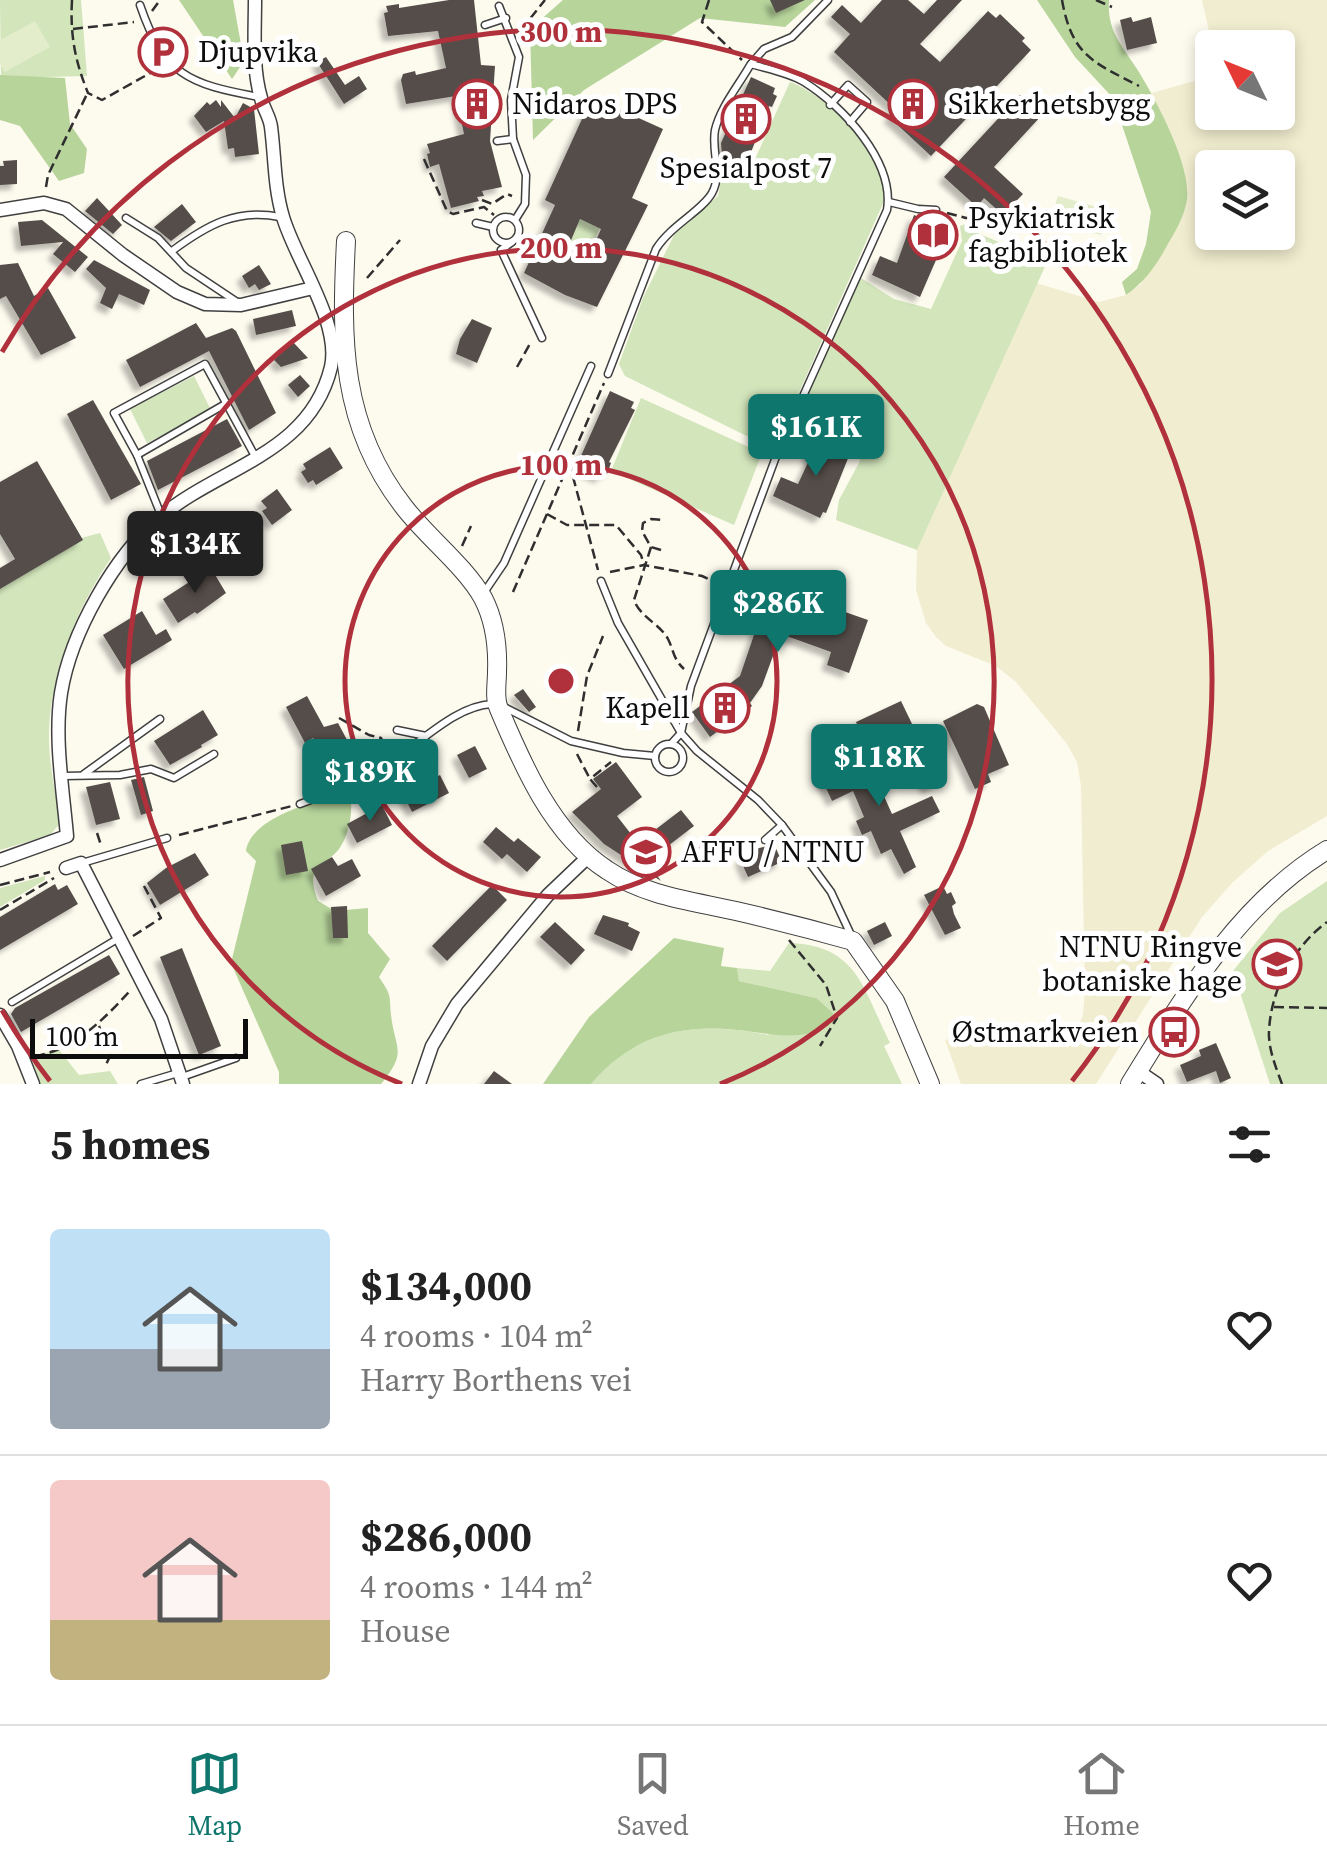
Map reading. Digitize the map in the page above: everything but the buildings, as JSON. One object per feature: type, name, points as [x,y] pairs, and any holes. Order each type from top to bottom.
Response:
[{"type":"street","points":[[0,860],[67,836],[61,692],[102,584],[161,516],[285,440],[320,400],[332,361],[328,326],[283,217],[273,166],[271,123],[260,97],[255,0]]},
{"type":"street","points":[[0,210],[44,203],[66,208],[123,256],[177,292],[205,304],[241,305],[313,288]]},
{"type":"street","points":[[346,241],[346,364],[359,430],[378,471],[404,508],[482,595],[494,622],[498,657],[496,704],[565,833],[589,856],[631,884],[853,941],[895,1001],[930,1084]]},
{"type":"street","points":[[1157,1084],[1134,1077],[1238,925],[1283,880],[1327,850]]},
{"type":"street","points":[[419,1084],[432,1046],[457,1004],[548,894],[589,856]]},
{"type":"street","points":[[65,870],[81,864],[161,1019],[181,1078]]},
{"type":"street","points":[[0,1014],[33,1084]]},
{"type":"lane","points":[[608,374],[656,249],[667,232],[712,194],[718,172],[712,150],[716,124],[750,65],[764,49],[792,36],[828,0]]},
{"type":"lane","points":[[140,5],[151,38],[168,62],[190,80],[260,97]]},
{"type":"lane","points":[[499,6],[518,57],[511,100],[512,139],[526,175],[524,204],[515,220],[519,232],[502,250],[538,336]]},
{"type":"lane","points":[[485,25],[506,18]]},
{"type":"lane","points":[[655,756],[681,732],[695,677],[777,454],[889,202],[886,176],[850,122],[803,81],[750,65]]},
{"type":"lane","points":[[830,104],[848,85],[867,102],[850,122]]},
{"type":"lane","points":[[497,141],[512,139]]},
{"type":"lane","points":[[889,202],[918,210],[936,210]]},
{"type":"lane","points":[[172,250],[207,226],[228,218],[258,212],[283,217]]},
{"type":"lane","points":[[512,242],[500,242],[493,228],[495,216],[515,220]]},
{"type":"lane","points":[[126,218],[172,250],[186,268],[241,305]]},
{"type":"lane","points":[[476,223],[493,228]]},
{"type":"lane","points":[[161,516],[114,413],[205,364],[256,459]]},
{"type":"lane","points":[[482,595],[504,563],[591,366]]},
{"type":"lane","points":[[136,455],[227,403]]},
{"type":"lane","points":[[600,578],[618,622],[681,732],[697,751],[758,800],[782,826],[832,892],[853,941]]},
{"type":"lane","points":[[300,804],[348,786],[458,715],[485,704],[496,704],[578,742],[655,756]]},
{"type":"lane","points":[[82,775],[160,718]]},
{"type":"lane","points":[[397,730],[427,736]]},
{"type":"lane","points":[[655,756],[660,768],[668,772],[677,769],[682,752],[671,744]]},
{"type":"lane","points":[[62,776],[152,769],[174,778],[214,754]]},
{"type":"lane","points":[[765,840],[782,826]]},
{"type":"lane","points":[[81,864],[168,838]]},
{"type":"lane","points":[[12,1002],[114,941]]},
{"type":"lane","points":[[141,1084],[181,1078],[236,1058]]},
{"type":"path","points":[[72,0],[70,29],[75,61],[88,93],[102,100],[168,62]]},
{"type":"path","points":[[514,39],[545,0]]},
{"type":"path","points":[[709,0],[702,22],[750,65]]},
{"type":"path","points":[[1062,0],[1065,17],[1083,56],[1139,86]]},
{"type":"path","points":[[1096,0],[1112,7]]},
{"type":"path","points":[[70,29],[145,20]]},
{"type":"path","points":[[48,175],[88,93]]},
{"type":"path","points":[[424,159],[447,212],[484,208]]},
{"type":"path","points":[[492,204],[507,194],[512,196]]},
{"type":"path","points":[[481,198],[492,204],[495,216],[484,208],[481,198]]},
{"type":"path","points":[[936,210],[966,218],[988,216],[1021,224]]},
{"type":"path","points":[[367,278],[400,240]]},
{"type":"path","points":[[518,367],[538,336]]},
{"type":"path","points":[[512,592],[608,374]]},
{"type":"path","points":[[568,461],[600,578],[644,565],[702,576],[728,588]]},
{"type":"path","points":[[545,514],[567,525],[616,525],[644,565]]},
{"type":"path","points":[[661,550],[651,547],[642,531],[643,523],[650,519],[665,520]]},
{"type":"path","points":[[458,552],[471,526]]},
{"type":"path","points":[[651,547],[635,593],[637,608],[668,639],[679,665],[695,677]]},
{"type":"path","points":[[597,787],[577,756],[578,719],[587,676],[603,636]]},
{"type":"path","points":[[338,718],[381,738],[393,760]]},
{"type":"path","points":[[590,779],[623,753]]},
{"type":"path","points":[[168,838],[300,804]]},
{"type":"path","points":[[97,833],[105,856]]},
{"type":"path","points":[[0,884],[65,870]]},
{"type":"path","points":[[0,900],[2,909],[65,870]]},
{"type":"path","points":[[132,937],[161,918],[144,886]]},
{"type":"path","points":[[1282,1084],[1268,1034],[1273,1007],[1298,949],[1327,922]]},
{"type":"path","points":[[790,929],[789,944],[826,985],[837,1018],[820,1046]]},
{"type":"path","points":[[23,1057],[50,1054],[98,1025],[137,983]]},
{"type":"path","points":[[1273,1007],[1327,1008]]},
{"type":"path","points":[[98,1025],[110,1056],[105,1066]]},
{"type":"shaded area","points":[[1202,0],[1327,0],[1327,816],[1268,851],[1202,917],[1096,1084],[961,1084],[945,1040],[973,1034],[1054,1042],[1077,1029],[1083,1015],[1081,786],[1077,762],[1067,744],[1016,682],[996,666],[946,646],[926,623],[916,590],[917,550],[1036,283],[1099,302],[1126,295],[1141,284],[1181,164],[1152,93],[1194,81],[1195,130],[1295,130],[1295,30],[1209,30]]},
{"type":"green space","points":[[0,0],[81,0],[87,76],[1,78]]},
{"type":"green space","points":[[179,0],[233,0],[244,61],[232,79]]},
{"type":"green space","points":[[563,0],[815,0],[785,27],[700,18],[584,90],[533,140],[530,29]]},
{"type":"green space","points":[[1037,0],[1109,0],[1116,37],[1144,81],[1178,150],[1187,185],[1184,210],[1151,271],[1126,295],[1122,282],[1137,269],[1151,212],[1113,98],[1075,57]]},
{"type":"green space","points":[[35,21],[50,47],[5,72],[0,64],[0,40]]},
{"type":"green space","points":[[0,75],[65,78],[70,124],[87,149],[84,173],[59,181],[20,126],[0,120]]},
{"type":"green space","points":[[790,82],[822,101],[852,129],[875,164],[885,199],[781,433],[759,442],[625,376],[619,364],[643,298],[675,233],[718,196],[722,175],[719,156],[750,170]]},
{"type":"green space","points":[[1058,196],[1108,210],[1101,235],[1050,221]]},
{"type":"green space","points":[[580,219],[600,228],[585,260],[565,251]]},
{"type":"green space","points":[[968,223],[970,230],[1047,262],[917,550],[836,520],[839,500],[860,461],[845,437],[810,421],[807,425],[798,420],[798,415],[861,278],[894,299],[931,309],[962,241],[960,226]]},
{"type":"green space","points":[[194,376],[211,410],[147,443],[130,409]]},
{"type":"green space","points":[[641,398],[762,453],[734,525],[611,471]]},
{"type":"green space","points":[[100,533],[111,558],[87,597],[68,640],[51,707],[52,776],[61,822],[50,835],[0,850],[0,587],[81,538]]},
{"type":"green space","points":[[329,797],[351,803],[351,814],[342,844],[316,870],[314,890],[318,901],[335,911],[368,908],[368,933],[390,959],[379,977],[389,995],[398,1050],[395,1064],[381,1084],[279,1084],[279,1072],[231,963],[256,861],[246,851],[250,840],[279,816]]},
{"type":"green space","points":[[45,876],[45,880],[0,907],[0,888]]},
{"type":"green space","name":"NTNU Ringve botaniske hage","points":[[1327,881],[1327,1084],[1270,1084],[1233,971],[1280,913]]},
{"type":"green space","points":[[674,938],[724,948],[721,966],[737,968],[739,981],[816,998],[833,1013],[829,1026],[792,1035],[729,1029],[685,1030],[645,1042],[608,1066],[591,1084],[543,1084],[589,1017]]},
{"type":"green space","points":[[789,943],[830,952],[855,974],[890,1043],[884,1046],[902,1084],[591,1084],[629,1050],[671,1033],[717,1029],[768,1035],[816,998],[739,981],[737,968],[770,971]]},
{"type":"green space","points":[[59,1050],[79,1075],[110,1071],[118,1084],[40,1084],[31,1056]]},
{"type":"place","name":"Djupvika","points":[[163,52]]},
{"type":"place","name":"Nidaros DPS","points":[[477,104]]},
{"type":"place","name":"Sikkerhetsbygg","points":[[913,104]]},
{"type":"place","name":"Spesialpost 7","points":[[746,119]]},
{"type":"place","name":"Psykiatrisk fagbibliotek","points":[[933,235]]},
{"type":"place","name":"Kapell","points":[[725,708]]},
{"type":"place","name":"AFFU / NTNU","points":[[646,852]]},
{"type":"place","name":"NTNU Ringve botaniske hage","points":[[1277,964]]},
{"type":"place","name":"Østmarkveien","points":[[1174,1032]]}]
